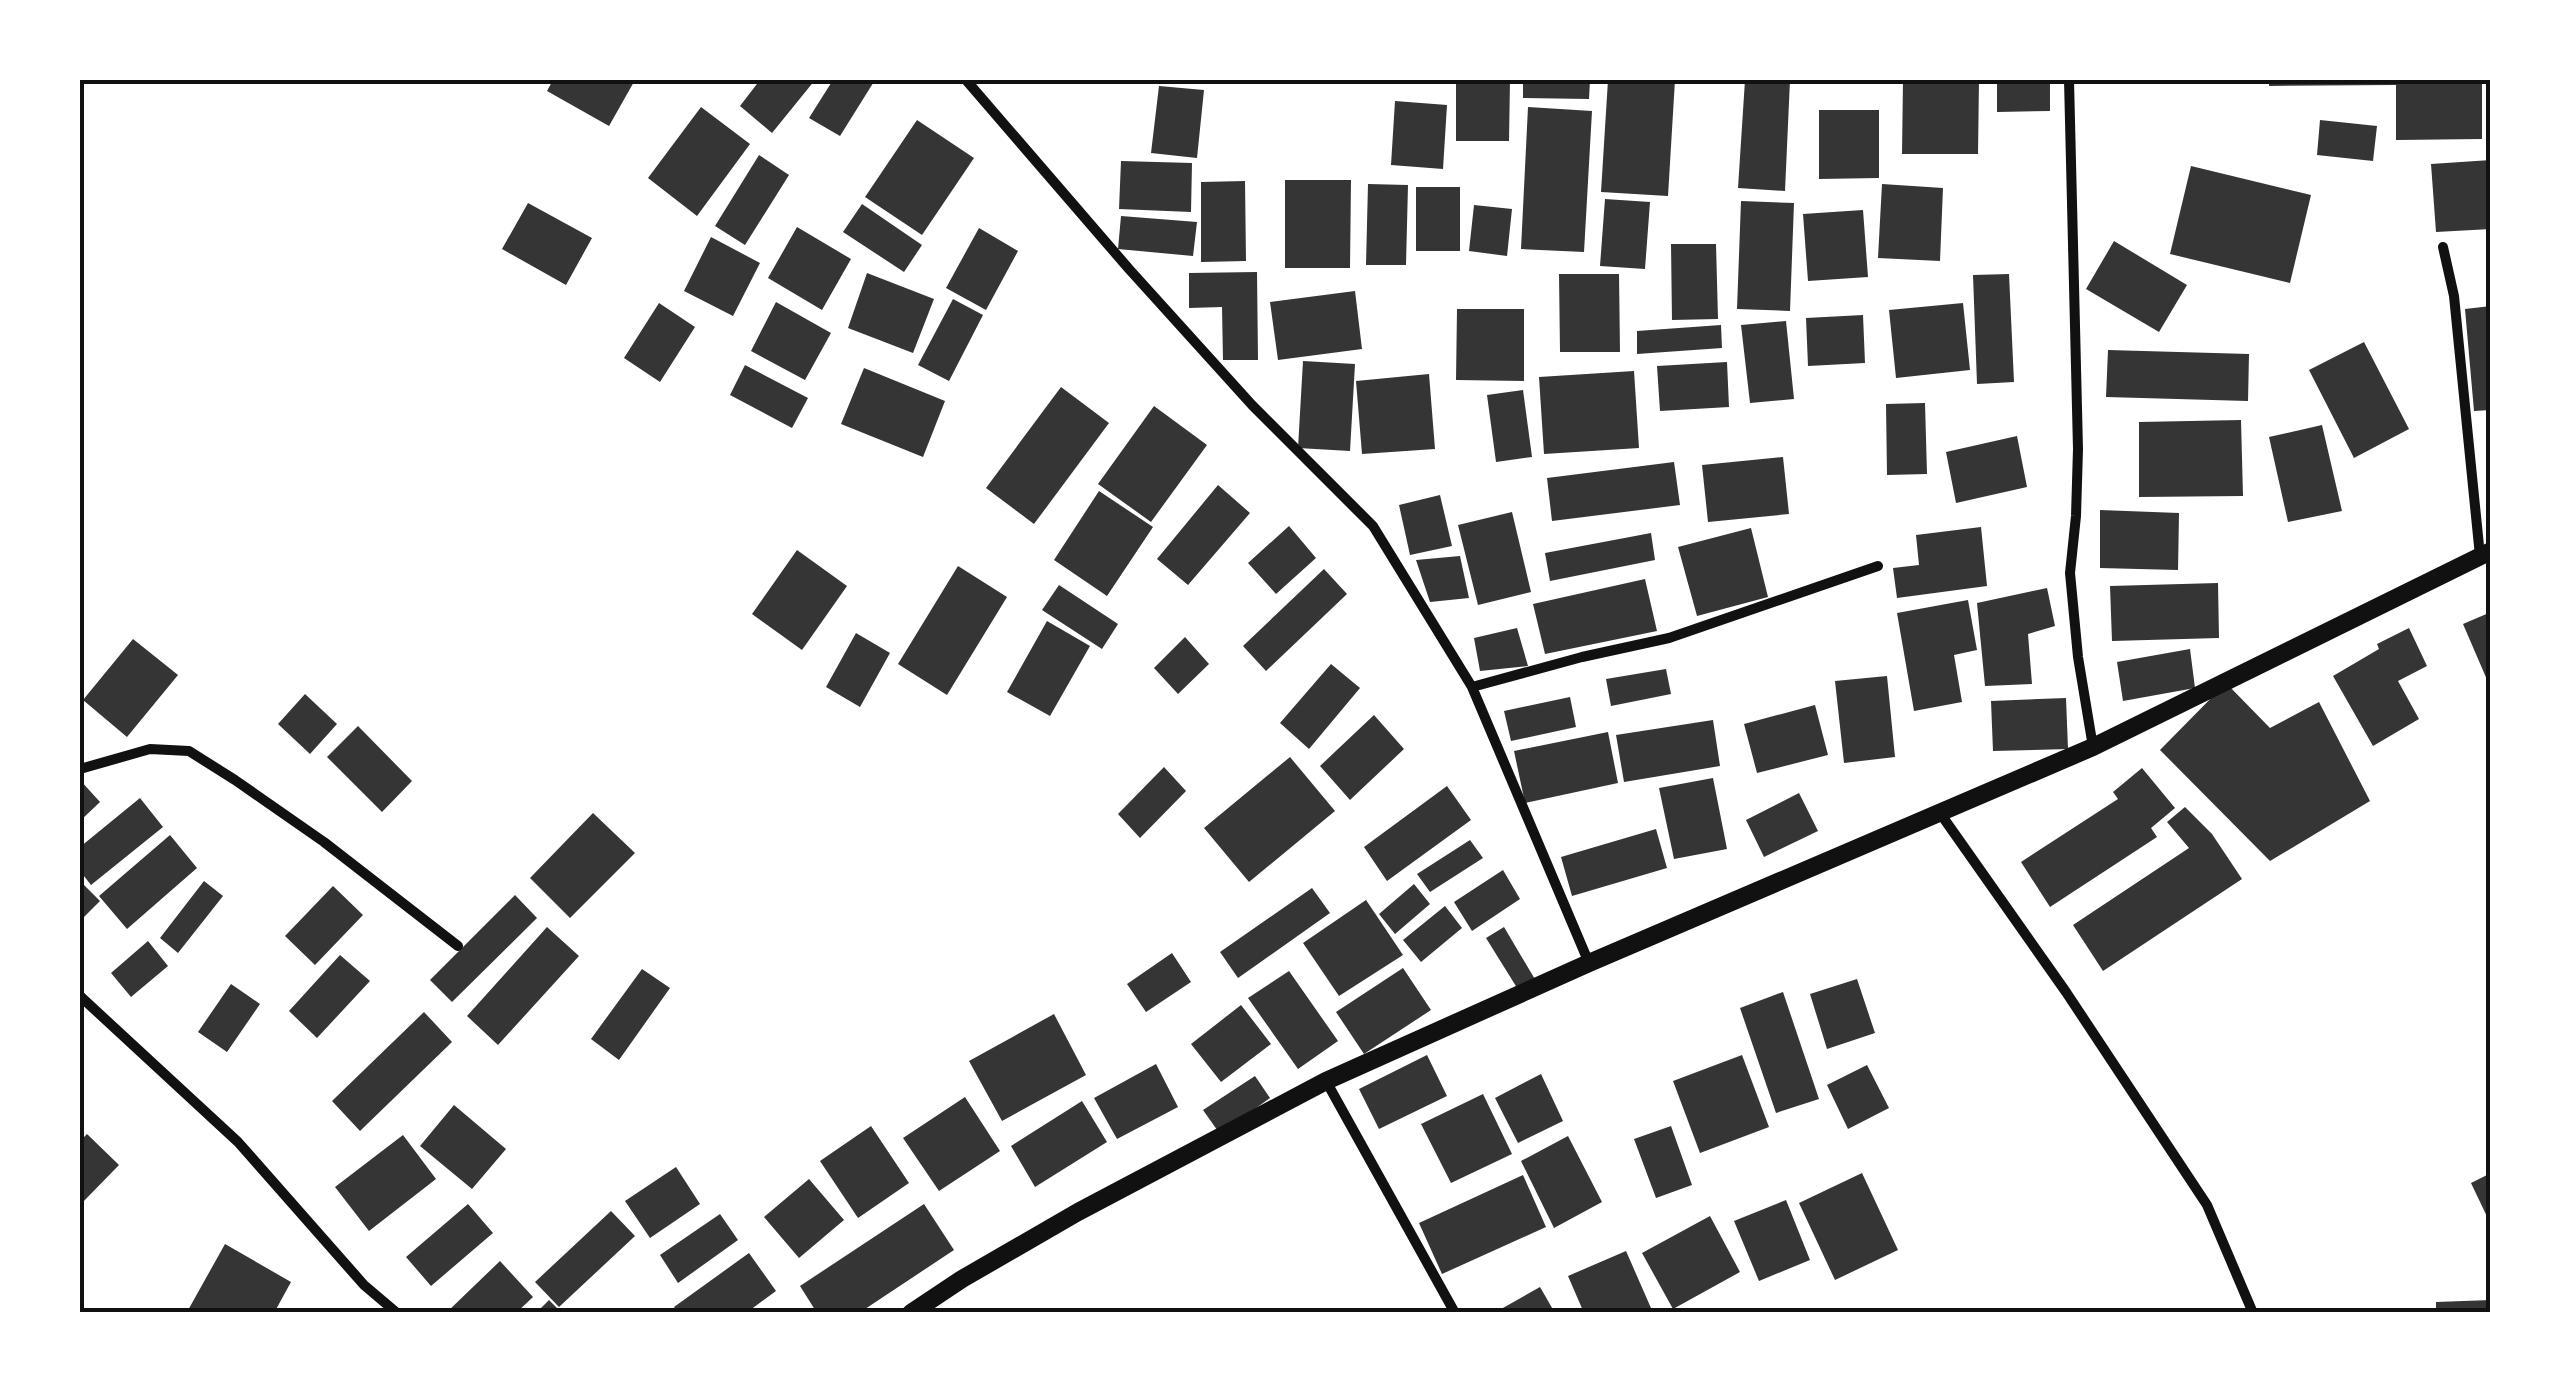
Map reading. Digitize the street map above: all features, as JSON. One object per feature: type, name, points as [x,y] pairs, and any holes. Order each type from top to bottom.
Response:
[{"type":"street","points":[[966,80],[1240,392],[1373,526],[1472,687],[1589,963]]},
{"type":"street","points":[[2069,80],[2078,448],[2070,573],[2078,657],[2093,747]]},
{"type":"street","points":[[911,1313],[1078,1212],[1326,1081],[1589,963],[2093,747],[2486,554],[2454,296],[2443,247]]},
{"type":"street","points":[[1472,687],[1669,638],[1878,566]]},
{"type":"street","points":[[80,769],[150,749],[189,752],[324,842],[458,946]]},
{"type":"street","points":[[1940,813],[2066,992],[2207,1205],[2253,1313]]},
{"type":"street","points":[[80,996],[238,1142],[364,1285],[397,1313]]},
{"type":"street","points":[[1326,1081],[1456,1313]]},
{"type":"building","points":[[553,80],[635,80],[609,126],[547,91]]},
{"type":"building","points":[[760,80],[815,80],[772,133],[740,106]]},
{"type":"building","points":[[833,80],[875,80],[840,136],[809,118]]},
{"type":"building","points":[[1456,80],[1510,80],[1509,141],[1456,141]]},
{"type":"building","points":[[1523,80],[1590,80],[1589,99],[1523,98]]},
{"type":"building","points":[[1608,80],[1675,80],[1668,196],[1601,192]]},
{"type":"building","points":[[1745,80],[1790,80],[1785,191],[1738,188]]},
{"type":"building","points":[[1903,80],[1979,80],[1978,154],[1902,154]]},
{"type":"building","points":[[1997,80],[2050,80],[2050,111],[1997,112]]},
{"type":"building","points":[[2269,80],[2482,80],[2482,139],[2396,140],[2396,85],[2269,86]]},
{"type":"building","points":[[1159,86],[1204,90],[1197,158],[1151,153]]},
{"type":"building","points":[[1395,101],[1447,105],[1443,169],[1391,165]]},
{"type":"building","points":[[701,107],[750,144],[697,216],[648,178]]},
{"type":"building","points":[[1528,107],[1592,111],[1584,252],[1521,249]]},
{"type":"building","points":[[1819,110],[1879,110],[1879,178],[1819,179]]},
{"type":"building","points":[[917,120],[974,158],[922,235],[865,197]]},
{"type":"building","points":[[2320,120],[2377,126],[2373,161],[2317,155]]},
{"type":"building","points":[[759,155],[789,175],[745,245],[715,226]]},
{"type":"building","points":[[2491,160],[2491,229],[2436,232],[2431,164]]},
{"type":"building","points":[[1121,161],[1192,163],[1191,212],[1119,209]]},
{"type":"building","points":[[2191,166],[2311,195],[2290,283],[2170,254]]},
{"type":"building","points":[[1285,180],[1351,180],[1350,268],[1285,268]]},
{"type":"building","points":[[1245,181],[1246,261],[1201,262],[1201,182]]},
{"type":"building","points":[[1368,184],[1408,185],[1406,265],[1366,265]]},
{"type":"building","points":[[1882,184],[1943,188],[1940,261],[1878,258]]},
{"type":"building","points":[[1416,187],[1460,187],[1460,251],[1416,251]]},
{"type":"building","points":[[1605,199],[1650,202],[1645,269],[1600,266]]},
{"type":"building","points":[[1741,201],[1794,203],[1790,311],[1737,309]]},
{"type":"building","points":[[528,203],[592,238],[566,285],[502,249]]},
{"type":"building","points":[[862,204],[922,245],[904,272],[843,232]]},
{"type":"building","points":[[1474,205],[1512,209],[1507,256],[1469,251]]},
{"type":"building","points":[[1863,210],[1868,277],[1808,281],[1803,214]]},
{"type":"building","points":[[1121,216],[1197,222],[1193,256],[1118,249]]},
{"type":"building","points":[[797,227],[851,259],[822,310],[768,278]]},
{"type":"building","points":[[979,228],[1018,251],[986,310],[946,288]]},
{"type":"building","points":[[711,237],[760,263],[733,316],[684,291]]},
{"type":"building","points":[[2114,241],[2187,285],[2159,332],[2086,289]]},
{"type":"building","points":[[1671,244],[1716,244],[1718,319],[1672,320]]},
{"type":"building","points":[[1257,272],[1258,360],[1223,360],[1222,307],[1189,308],[1189,273]]},
{"type":"building","points":[[867,273],[934,299],[913,353],[848,328]]},
{"type":"building","points":[[1559,274],[1619,274],[1620,352],[1560,352]]},
{"type":"building","points":[[2009,274],[2014,382],[1977,384],[1973,275]]},
{"type":"building","points":[[1355,291],[1362,349],[1278,360],[1270,302]]},
{"type":"building","points":[[953,299],[983,315],[949,381],[918,365]]},
{"type":"building","points":[[776,302],[831,333],[805,380],[751,351]]},
{"type":"building","points":[[659,303],[695,327],[660,382],[624,358]]},
{"type":"building","points":[[1963,303],[1970,370],[1896,378],[1889,310]]},
{"type":"building","points":[[2491,306],[2491,410],[2474,411],[2465,309]]},
{"type":"building","points":[[1457,309],[1524,309],[1524,381],[1456,380]]},
{"type":"building","points":[[1863,315],[1865,363],[1808,366],[1806,318]]},
{"type":"building","points":[[1786,321],[1794,399],[1750,403],[1741,325]]},
{"type":"building","points":[[1721,325],[1722,348],[1637,354],[1637,331]]},
{"type":"building","points":[[2364,342],[2409,429],[2354,458],[2309,370]]},
{"type":"building","points":[[2108,350],[2249,354],[2248,401],[2106,397]]},
{"type":"building","points":[[1303,361],[1355,364],[1350,451],[1298,448]]},
{"type":"building","points":[[1727,362],[1729,407],[1660,411],[1657,366]]},
{"type":"building","points":[[745,365],[808,398],[792,428],[730,395]]},
{"type":"building","points":[[864,368],[945,401],[923,457],[841,424]]},
{"type":"building","points":[[1634,371],[1639,448],[1544,454],[1539,377]]},
{"type":"building","points":[[1429,374],[1435,449],[1362,454],[1356,381]]},
{"type":"building","points":[[1061,387],[1109,423],[1034,524],[986,488]]},
{"type":"building","points":[[1523,390],[1532,457],[1496,462],[1487,395]]},
{"type":"building","points":[[1925,403],[1927,474],[1887,475],[1886,404]]},
{"type":"building","points":[[1154,406],[1207,445],[1151,522],[1098,484]]},
{"type":"building","points":[[2241,420],[2243,496],[2139,497],[2139,422]]},
{"type":"building","points":[[2322,425],[2342,511],[2288,522],[2269,437]]},
{"type":"building","points":[[2017,436],[2027,487],[1956,503],[1946,452]]},
{"type":"building","points":[[1783,457],[1789,514],[1708,522],[1702,465]]},
{"type":"building","points":[[1674,462],[1680,505],[1552,521],[1547,478]]},
{"type":"building","points":[[1218,485],[1250,513],[1188,585],[1157,559]]},
{"type":"building","points":[[1099,491],[1153,527],[1107,596],[1054,560]]},
{"type":"building","points":[[1440,495],[1452,546],[1410,555],[1399,505]]},
{"type":"building","points":[[2100,510],[2179,513],[2178,570],[2100,568]]},
{"type":"building","points":[[1512,512],[1531,592],[1478,605],[1458,525]]},
{"type":"building","points":[[1289,526],[1316,558],[1276,594],[1248,563]]},
{"type":"building","points":[[1981,527],[1987,586],[1897,598],[1893,568],[1919,565],[1916,535]]},
{"type":"building","points":[[1751,528],[1768,597],[1697,616],[1678,547]]},
{"type":"building","points":[[1651,533],[1655,560],[1550,581],[1545,553]]},
{"type":"building","points":[[797,550],[847,586],[802,650],[752,614]]},
{"type":"building","points":[[1460,556],[1469,598],[1430,602],[1416,560]]},
{"type":"building","points":[[958,566],[1007,597],[947,695],[898,664]]},
{"type":"building","points":[[1324,569],[1347,594],[1266,671],[1243,646]]},
{"type":"building","points":[[1645,579],[1657,631],[1545,654],[1533,604]]},
{"type":"building","points":[[2218,583],[2219,638],[2112,641],[2110,586]]},
{"type":"building","points":[[1059,585],[1118,624],[1102,649],[1042,610]]},
{"type":"building","points":[[2047,588],[2055,626],[2028,634],[2032,684],[1985,686],[1977,603]]},
{"type":"building","points":[[1968,600],[1977,650],[1954,655],[1962,702],[1914,711],[1897,613]]},
{"type":"building","points":[[2491,612],[2491,689],[2463,624]]},
{"type":"building","points":[[1047,621],[1090,646],[1050,716],[1007,692]]},
{"type":"building","points":[[1517,628],[1528,666],[1480,671],[1474,638]]},
{"type":"building","points":[[2409,628],[2427,666],[2398,681],[2419,719],[2373,746],[2333,676],[2379,649],[2377,644]]},
{"type":"building","points":[[856,633],[890,653],[860,707],[826,687]]},
{"type":"building","points":[[1185,637],[1209,664],[1178,694],[1154,668]]},
{"type":"building","points":[[133,639],[178,675],[127,737],[83,700]]},
{"type":"building","points":[[2190,649],[2195,688],[2123,701],[2117,662]]},
{"type":"building","points":[[1331,664],[1360,688],[1309,749],[1280,723]]},
{"type":"building","points":[[1666,669],[1671,694],[1611,706],[1606,679]]},
{"type":"building","points":[[1887,676],[1895,757],[1844,763],[1835,681]]},
{"type":"building","points":[[2226,683],[2270,728],[2319,702],[2370,801],[2270,861],[2160,750]]},
{"type":"building","points":[[305,694],[337,724],[310,754],[278,724]]},
{"type":"building","points":[[1570,697],[1576,727],[1511,741],[1504,711]]},
{"type":"building","points":[[2066,698],[2068,749],[1993,751],[1991,701]]},
{"type":"building","points":[[1815,705],[1828,755],[1757,773],[1744,724]]},
{"type":"building","points":[[1374,715],[1404,749],[1350,800],[1320,766]]},
{"type":"building","points":[[1713,720],[1720,766],[1624,782],[1616,735]]},
{"type":"building","points":[[358,726],[412,781],[382,812],[327,757]]},
{"type":"building","points":[[1608,732],[1618,783],[1525,803],[1514,751]]},
{"type":"building","points":[[1290,757],[1335,811],[1249,882],[1204,828]]},
{"type":"building","points":[[1164,767],[1186,791],[1140,838],[1118,814]]},
{"type":"building","points":[[2142,768],[2175,808],[2151,828],[2157,837],[2050,907],[2021,862],[2118,799],[2113,792]]},
{"type":"building","points":[[1713,778],[1727,849],[1674,859],[1659,788]]},
{"type":"building","points":[[80,780],[100,802],[80,821]]},
{"type":"building","points":[[1447,786],[1471,820],[1387,881],[1364,847]]},
{"type":"building","points":[[1799,793],[1818,831],[1764,857],[1746,820]]},
{"type":"building","points":[[140,798],[163,827],[91,885],[80,871],[80,847]]},
{"type":"building","points":[[2185,807],[2212,834],[2242,879],[2103,971],[2073,925],[2189,848],[2167,822]]},
{"type":"building","points":[[593,813],[635,853],[570,918],[530,878]]},
{"type":"building","points":[[1656,829],[1667,868],[1572,896],[1561,857]]},
{"type":"building","points":[[170,835],[197,868],[127,929],[99,896]]},
{"type":"building","points":[[1470,840],[1483,858],[1430,892],[1417,874]]},
{"type":"building","points":[[1503,870],[1520,899],[1472,931],[1454,902]]},
{"type":"building","points":[[80,881],[100,901],[80,921]]},
{"type":"building","points":[[204,881],[223,896],[178,953],[160,938]]},
{"type":"building","points":[[1414,884],[1430,904],[1395,934],[1379,914]]},
{"type":"building","points":[[333,886],[363,915],[315,965],[285,936]]},
{"type":"building","points":[[1312,888],[1330,913],[1238,978],[1220,952]]},
{"type":"building","points":[[515,895],[537,918],[452,1002],[430,980]]},
{"type":"building","points":[[1366,900],[1403,955],[1339,996],[1303,943]]},
{"type":"building","points":[[1445,906],[1462,928],[1421,962],[1403,940]]},
{"type":"building","points":[[547,927],[579,956],[498,1045],[467,1016]]},
{"type":"building","points":[[1504,927],[1536,981],[1519,991],[1486,938]]},
{"type":"building","points":[[148,941],[168,966],[131,997],[111,973]]},
{"type":"building","points":[[1172,953],[1191,982],[1146,1012],[1127,984]]},
{"type":"building","points":[[340,955],[370,981],[317,1038],[289,1011]]},
{"type":"building","points":[[1403,968],[1431,1010],[1364,1054],[1336,1012]]},
{"type":"building","points":[[642,969],[670,988],[619,1060],[591,1039]]},
{"type":"building","points":[[1289,971],[1338,1041],[1298,1069],[1248,998]]},
{"type":"building","points":[[1857,979],[1875,1033],[1827,1049],[1810,994]]},
{"type":"building","points":[[231,984],[260,1004],[227,1052],[198,1032]]},
{"type":"building","points":[[1783,992],[1819,1099],[1776,1113],[1740,1008]]},
{"type":"building","points":[[1241,1005],[1271,1044],[1221,1082],[1191,1044]]},
{"type":"building","points":[[424,1012],[452,1042],[360,1131],[332,1101]]},
{"type":"building","points":[[1054,1014],[1086,1075],[1002,1121],[969,1061]]},
{"type":"building","points":[[1427,1055],[1447,1096],[1379,1129],[1359,1089]]},
{"type":"building","points":[[1742,1055],[1769,1127],[1700,1153],[1673,1081]]},
{"type":"building","points":[[1156,1064],[1178,1107],[1117,1139],[1094,1098]]},
{"type":"building","points":[[1867,1065],[1889,1108],[1848,1129],[1827,1085]]},
{"type":"building","points":[[1541,1074],[1563,1121],[1518,1143],[1495,1098]]},
{"type":"building","points":[[1255,1076],[1270,1098],[1220,1134],[1203,1110]]},
{"type":"building","points":[[1483,1094],[1512,1154],[1451,1183],[1421,1124]]},
{"type":"building","points":[[965,1097],[1000,1151],[939,1191],[903,1138]]},
{"type":"building","points":[[1082,1101],[1107,1142],[1035,1187],[1011,1146]]},
{"type":"building","points":[[454,1105],[506,1149],[472,1189],[420,1146]]},
{"type":"building","points":[[871,1126],[909,1183],[858,1218],[820,1161]]},
{"type":"building","points":[[1671,1126],[1692,1185],[1656,1198],[1634,1139]]},
{"type":"building","points":[[87,1134],[119,1165],[80,1205],[80,1141]]},
{"type":"building","points":[[403,1135],[436,1179],[369,1231],[335,1187]]},
{"type":"building","points":[[1568,1136],[1602,1202],[1554,1228],[1521,1161]]},
{"type":"building","points":[[676,1167],[700,1204],[650,1238],[625,1201]]},
{"type":"building","points":[[1862,1173],[1898,1250],[1835,1280],[1799,1203]]},
{"type":"building","points":[[2491,1173],[2491,1225],[2471,1183]]},
{"type":"building","points":[[1523,1175],[1546,1227],[1442,1274],[1419,1223]]},
{"type":"building","points":[[809,1179],[844,1220],[799,1258],[764,1217]]},
{"type":"building","points":[[1786,1200],[1810,1260],[1759,1281],[1734,1221]]},
{"type":"building","points":[[468,1204],[493,1233],[431,1286],[406,1257]]},
{"type":"building","points":[[924,1204],[954,1250],[859,1313],[817,1313],[800,1286]]},
{"type":"building","points":[[611,1211],[635,1236],[559,1307],[535,1282]]},
{"type":"building","points":[[720,1214],[738,1240],[678,1283],[660,1255]]},
{"type":"building","points":[[1710,1216],[1740,1272],[1673,1309],[1642,1253]]},
{"type":"building","points":[[225,1244],[291,1282],[274,1313],[187,1312]]},
{"type":"building","points":[[1626,1251],[1651,1308],[1641,1313],[1584,1313],[1568,1276]]},
{"type":"building","points":[[749,1253],[776,1291],[746,1313],[678,1313],[674,1307]]},
{"type":"building","points":[[500,1261],[533,1297],[516,1313],[446,1313]]},
{"type":"building","points":[[1540,1287],[1555,1313],[1494,1313]]},
{"type":"building","points":[[549,1300],[562,1313],[536,1313]]},
{"type":"building","points":[[2491,1300],[2491,1313],[2436,1313],[2436,1302]]}]
